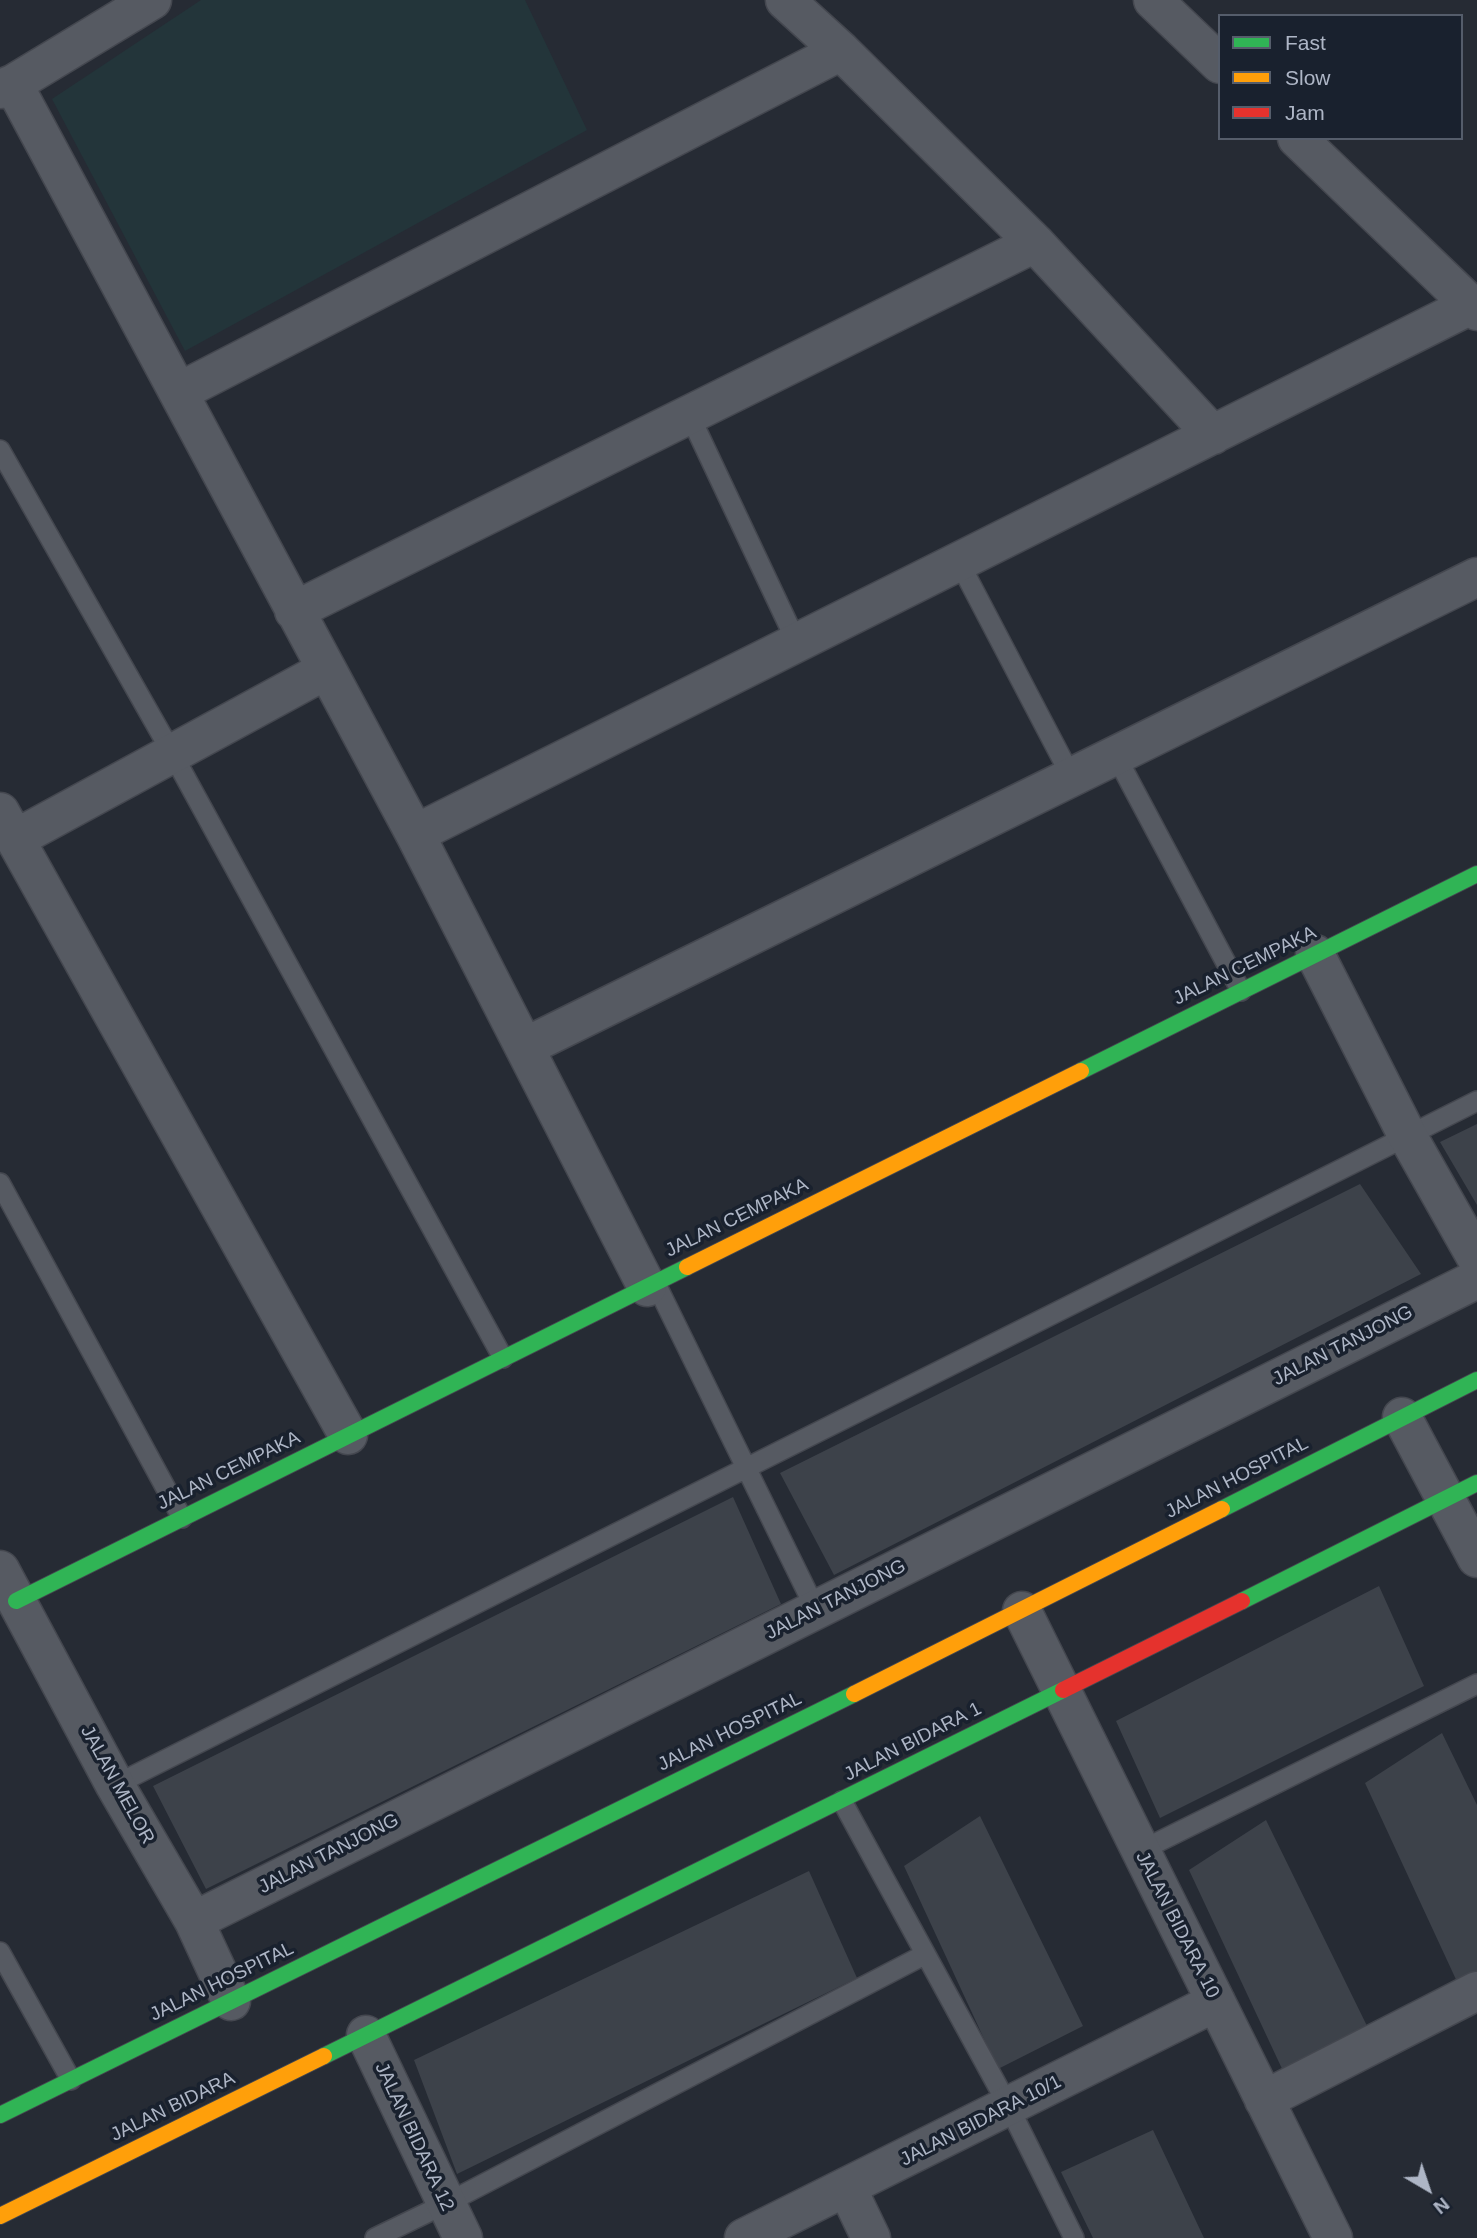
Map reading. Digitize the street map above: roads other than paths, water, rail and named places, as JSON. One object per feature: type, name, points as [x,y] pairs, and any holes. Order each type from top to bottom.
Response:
[{"type":"street","points":[[152,0],[7,86],[179,392],[651,1284]]},
{"type":"street","points":[[785,0],[841,51],[1035,243],[1213,435]]},
{"type":"street","points":[[1153,0],[1218,62]]},
{"type":"street","points":[[179,392],[841,51]]},
{"type":"street","points":[[415,834],[1213,435],[1474,308],[1299,140]]},
{"type":"street","points":[[294,611],[1035,243]]},
{"type":"street","points":[[525,1047],[1477,577]]},
{"type":"street","points":[[326,670],[172,753],[7,825],[348,1435]]},
{"type":"street","name":"JALAN CEMPAKA","points":[[8,1586],[182,1518],[1477,874]]},
{"type":"street","points":[[1315,954],[1407,1135],[1477,1259]]},
{"type":"street","name":"JALAN TANJONG","points":[[194,1921],[1477,1279]]},
{"type":"street","name":"JALAN HOSPITAL","points":[[0,2115],[1022,1611],[1477,1380]]},
{"type":"street","points":[[1402,1417],[1461,1491],[1477,1558]]},
{"type":"street","name":"JALAN BIDARA 1","points":[[366,2035],[842,1801],[1461,1491]]},
{"type":"street","name":"JALAN MELOR","points":[[8,1586],[115,1785],[194,1921],[231,2001]]},
{"type":"street","name":"JALAN BIDARA 10","points":[[1022,1611],[1333,2238]]},
{"type":"street","points":[[1264,2100],[1477,1991]]},
{"type":"street","name":"JALAN BIDARA 10/1","points":[[744,2238],[1216,2002]]},
{"type":"street","name":"JALAN BIDARA 12","points":[[366,2035],[463,2238]]},
{"type":"street","name":"JALAN BIDARA","points":[[0,2216],[366,2035]]},
{"type":"street","points":[[847,2188],[871,2238]]},
{"type":"lane","points":[[689,414],[797,643]]},
{"type":"lane","points":[[0,450],[172,753],[503,1358]]},
{"type":"lane","points":[[959,562],[1072,778]]},
{"type":"lane","points":[[1116,755],[1241,991]]},
{"type":"lane","points":[[115,1785],[1477,1101]]},
{"type":"lane","points":[[0,1183],[182,1518]]},
{"type":"lane","points":[[651,1284],[816,1610]]},
{"type":"lane","points":[[1140,1852],[1477,1684]]},
{"type":"lane","points":[[842,1801],[1009,2107],[1074,2238]]},
{"type":"lane","points":[[0,1952],[71,2080]]},
{"type":"lane","points":[[374,2238],[445,2204],[924,1955]]}]
